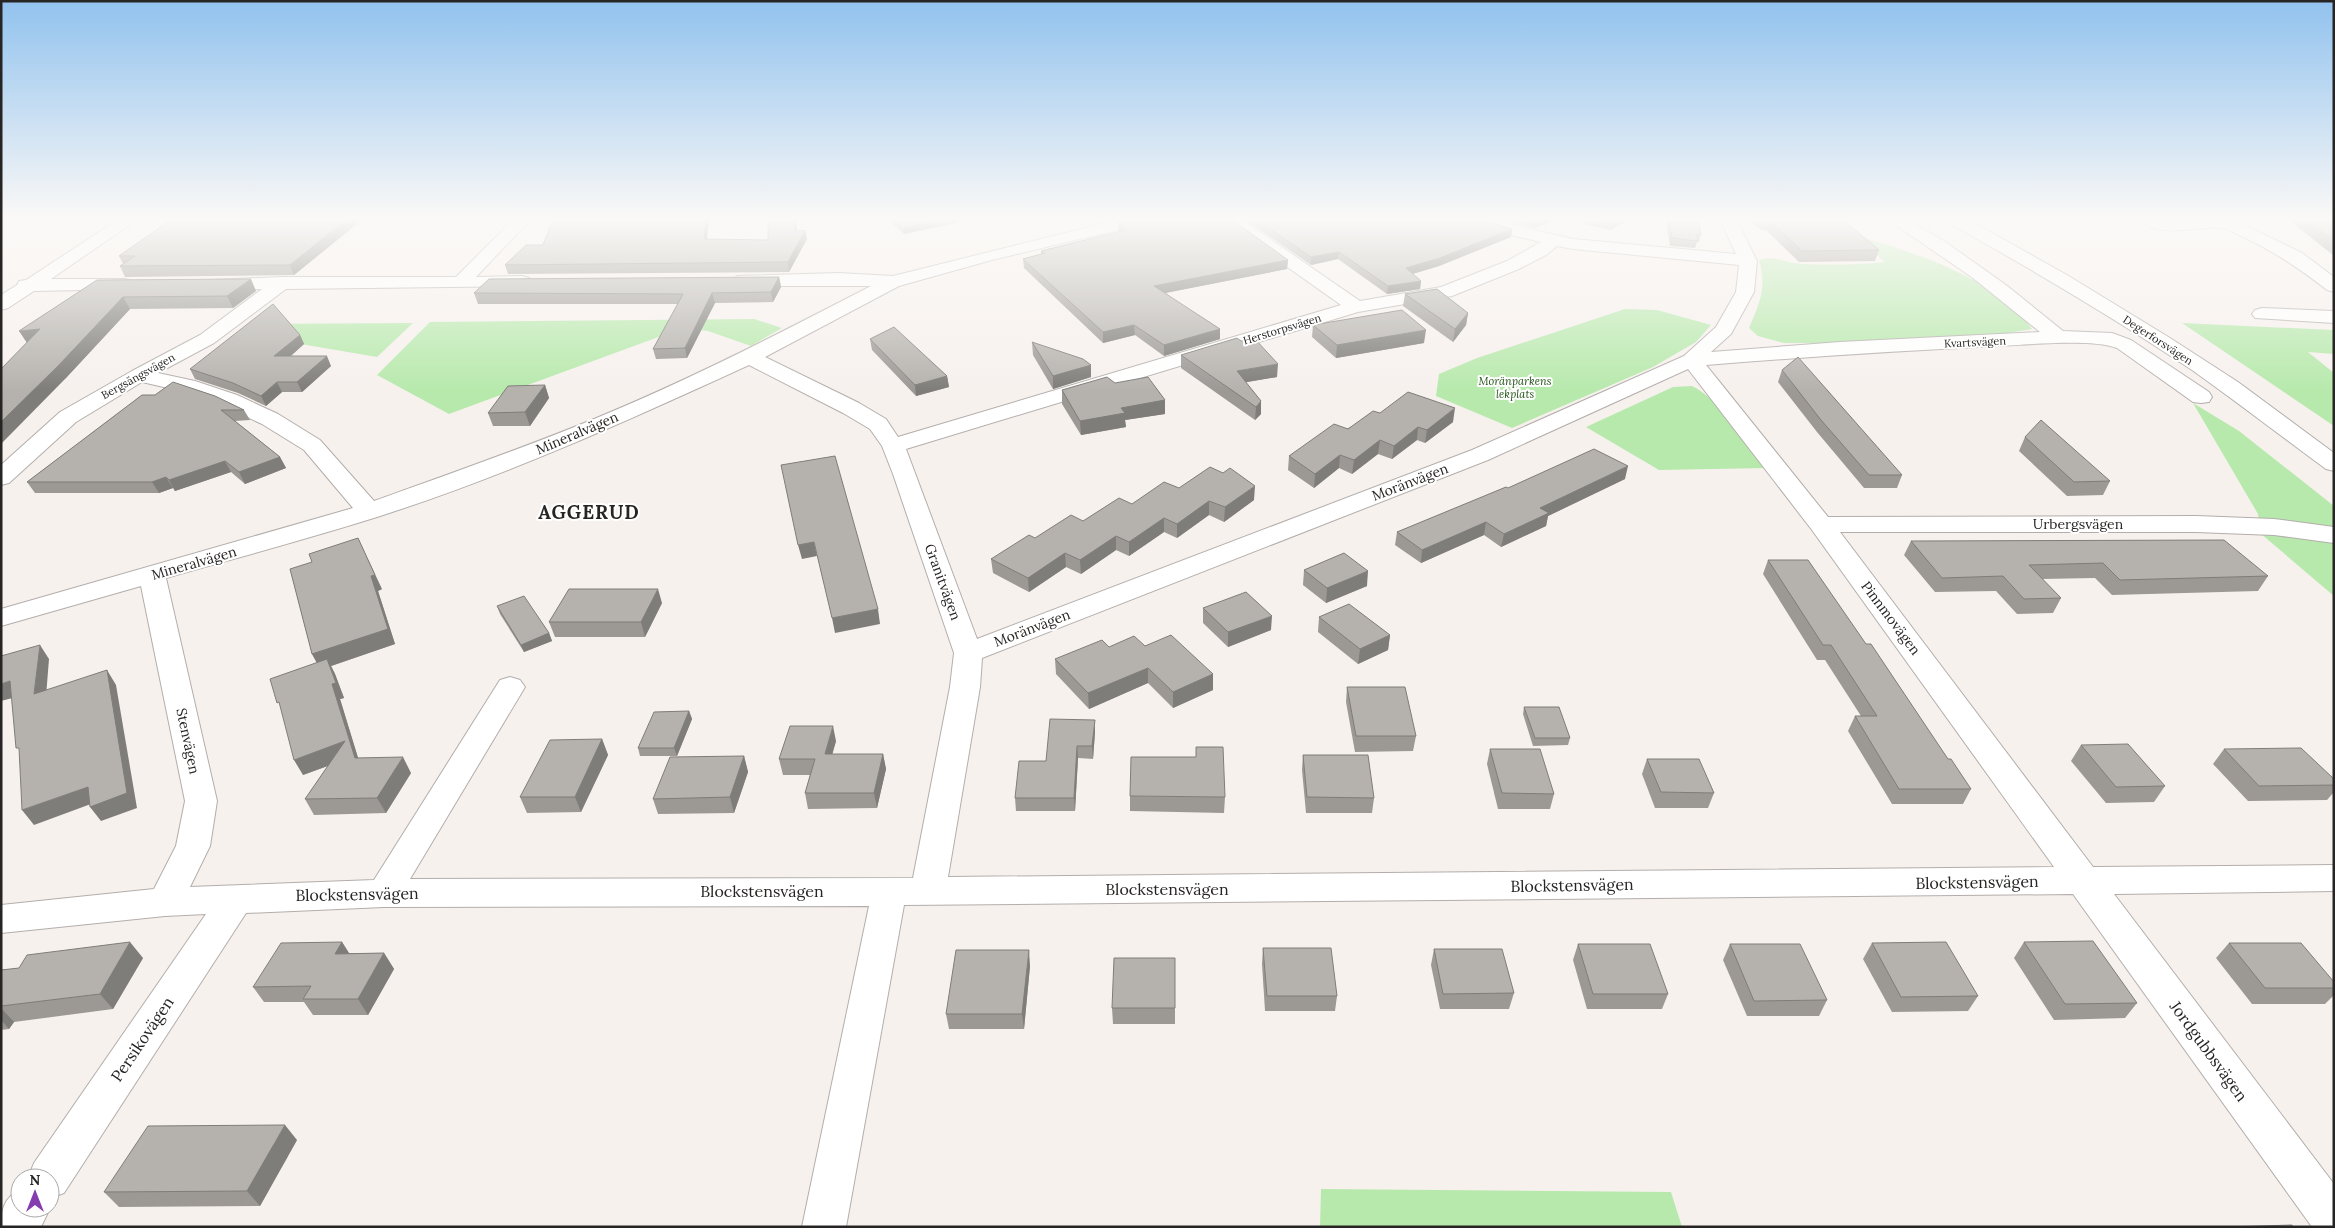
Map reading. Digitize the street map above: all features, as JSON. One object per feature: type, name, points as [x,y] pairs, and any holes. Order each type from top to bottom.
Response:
[{"type":"street","points":[[1,304],[40,276]]},
{"type":"street","points":[[461,282],[467,276]]},
{"type":"street","name":"Mineralvägen","points":[[1,618],[152,576],[369,510],[535,451],[604,423],[749,357],[892,282],[912,276]]},
{"type":"street","points":[[1312,276],[1356,307]]},
{"type":"street","name":"Herstorpsvägen","points":[[893,446],[1356,307],[1445,292],[1484,276]]},
{"type":"street","name":"Moränvägen","points":[[968,652],[1480,455],[1691,360],[1724,330],[1736,312],[1745,292],[1747,276]]},
{"type":"street","points":[[1982,276],[2058,337]]},
{"type":"street","name":"Degerforsvägen","points":[[2055,276],[2158,340],[2229,387],[2331,462]]},
{"type":"street","points":[[2321,276],[2334,286]]},
{"type":"street","points":[[722,280],[839,279],[892,282]]},
{"type":"street","points":[[193,284],[538,282]]},
{"type":"street","name":"Bergsängsvägen","points":[[1,478],[32,448],[68,418],[139,375],[207,339],[282,283]]},
{"type":"street","points":[[26,285],[144,284]]},
{"type":"street","points":[[2262,314],[2334,316]]},
{"type":"street","name":"Kvartsvägen","points":[[1691,360],[1840,348],[2058,337],[2112,339],[2124,344],[2201,397]]},
{"type":"street","name":"Granitvägen","points":[[749,357],[851,408],[878,424],[893,446],[905,474],[968,652],[965,687],[928,891]]},
{"type":"street","name":"Pinnmovägen","points":[[1691,360],[1821,525],[2085,881]]},
{"type":"street","points":[[139,375],[187,386],[229,400],[270,419],[312,445],[369,510]]},
{"type":"street","name":"Urbergsvägen","points":[[1821,525],[2196,524],[2274,527],[2334,535]]},
{"type":"street","name":"Stenvägen","points":[[152,576],[201,801],[193,846],[165,902]]},
{"type":"street","points":[[384,893],[510,687]]},
{"type":"street","name":"Blockstensvägen","points":[[1,919],[165,902],[384,893],[928,891],[2334,878]]},
{"type":"street","name":"Jordgubbsvägen","points":[[2085,881],[2334,1220]]},
{"type":"street","points":[[824,1227],[842,1124],[874,974],[889,891]]},
{"type":"street","name":"Persikovägen","points":[[56,1168],[236,899]]},
{"type":"green space","points":[[1762,276],[1966,276],[1999,296],[2017,311],[2032,329],[2007,333],[1826,343],[1784,343],[1758,336],[1749,328],[1761,295]]},
{"type":"green space","name":"Moränparkens lekplats","points":[[1625,309],[1657,310],[1711,325],[1696,342],[1653,367],[1512,428],[1436,396],[1439,374],[1477,358]]},
{"type":"green space","points":[[754,319],[782,328],[751,346],[708,331],[683,328],[449,414],[377,375],[430,322]]},
{"type":"green space","points":[[413,323],[377,357],[237,333],[247,324]]},
{"type":"green space","points":[[2182,323],[2334,330],[2334,354],[2308,352],[2334,373],[2334,426]]},
{"type":"green space","points":[[1692,386],[1713,401],[1767,468],[1659,470],[1586,427],[1673,387]]},
{"type":"green space","points":[[2193,403],[2239,431],[2334,506],[2334,596],[2260,533],[2258,514]]},
{"type":"green space","points":[[1321,1189],[1671,1192],[1682,1227],[1320,1227]]},
{"type":"building","points":[[1042,276],[1204,276],[1154,286],[1220,329],[1164,345],[1134,325],[1103,332]]},
{"type":"building","points":[[1374,276],[1416,276],[1421,281],[1388,286]]},
{"type":"building","points":[[779,277],[771,292],[712,293],[685,348],[653,349],[683,294],[474,293],[489,279]]},
{"type":"building","points":[[251,279],[227,296],[123,297],[58,366],[1,422],[1,369],[40,329],[19,331],[97,280]]},
{"type":"building","points":[[1437,289],[1468,313],[1455,329],[1405,294]]},
{"type":"building","points":[[273,304],[300,335],[274,356],[327,356],[297,382],[277,382],[261,396],[233,383],[190,369]]},
{"type":"building","points":[[1402,310],[1426,330],[1337,345],[1313,325]]},
{"type":"building","points":[[894,327],[947,376],[915,385],[870,339]]},
{"type":"building","points":[[1237,338],[1241,341],[1255,339],[1278,364],[1237,371],[1261,401],[1256,407],[1181,355]]},
{"type":"building","points":[[1032,342],[1083,359],[1091,365],[1053,376]]},
{"type":"building","points":[[1798,357],[1902,475],[1869,475],[1821,420],[1782,370]]},
{"type":"building","points":[[1107,377],[1115,383],[1148,377],[1165,400],[1121,408],[1125,413],[1080,421],[1062,390]]},
{"type":"building","points":[[173,382],[215,396],[244,410],[221,410],[280,457],[239,472],[225,461],[169,480],[166,477],[152,482],[27,482],[142,395],[155,395]]},
{"type":"building","points":[[545,385],[525,412],[488,413],[508,386]]},
{"type":"building","points":[[1408,392],[1455,408],[1427,430],[1418,427],[1394,446],[1380,440],[1354,460],[1340,455],[1315,474],[1289,456],[1334,424],[1348,429],[1373,411],[1380,413]]},
{"type":"building","points":[[2041,420],[2110,481],[2074,482],[2025,437]]},
{"type":"building","points":[[1594,449],[1628,466],[1540,508],[1549,513],[1504,534],[1486,522],[1422,550],[1397,532],[1506,487],[1508,488]]},
{"type":"building","points":[[835,456],[878,609],[832,618],[814,542],[798,545],[781,465]]},
{"type":"building","points":[[1210,467],[1223,473],[1230,468],[1255,486],[1225,507],[1209,501],[1177,524],[1164,518],[1129,542],[1116,536],[1080,560],[1065,553],[1028,578],[991,559],[1029,535],[1035,538],[1071,515],[1083,521],[1119,498],[1132,504],[1164,482],[1179,488]]},
{"type":"building","points":[[358,538],[375,575],[371,576],[388,629],[312,654],[290,569],[312,562],[309,554]]},
{"type":"building","points":[[2224,540],[2268,576],[2120,580],[2103,563],[2029,565],[2061,598],[2024,599],[2003,576],[1942,578],[1911,541]]},
{"type":"building","points":[[1344,553],[1368,571],[1327,588],[1304,570]]},
{"type":"building","points":[[1768,560],[1808,560],[1866,644],[1871,644],[1948,759],[1951,759],[1971,789],[1899,789],[1855,716],[1877,716],[1831,645],[1823,645]]},
{"type":"building","points":[[569,589],[658,589],[641,622],[549,622]]},
{"type":"building","points":[[1246,592],[1272,616],[1228,632],[1203,608]]},
{"type":"building","points":[[524,596],[549,633],[521,645],[497,606]]},
{"type":"building","points":[[1349,604],[1390,635],[1360,649],[1319,617]]},
{"type":"building","points":[[1171,635],[1213,674],[1173,692],[1148,668],[1088,693],[1055,659],[1102,640],[1109,647],[1134,636],[1145,646]]},
{"type":"building","points":[[40,645],[34,694],[107,670],[127,793],[90,807],[88,787],[22,810],[19,748],[16,748],[10,681],[1,684],[1,656]]},
{"type":"building","points":[[327,659],[336,683],[332,684],[355,758],[403,757],[377,798],[305,799],[345,741],[294,760],[279,702],[277,703],[270,679]]},
{"type":"building","points":[[1347,687],[1405,687],[1416,736],[1356,736]]},
{"type":"building","points":[[1524,707],[1559,707],[1570,738],[1535,738]]},
{"type":"building","points":[[689,711],[674,748],[638,748],[654,712]]},
{"type":"building","points":[[1050,719],[1095,720],[1092,746],[1077,746],[1074,798],[1015,798],[1019,761],[1046,761]]},
{"type":"building","points":[[790,726],[833,726],[825,754],[883,754],[874,793],[805,793],[815,759],[779,759]]},
{"type":"building","points":[[602,739],[575,797],[520,797],[550,740]]},
{"type":"building","points":[[2128,744],[2165,786],[2116,787],[2081,745]]},
{"type":"building","points":[[1196,747],[1223,747],[1225,797],[1130,796],[1131,757],[1196,757]]},
{"type":"building","points":[[2301,748],[2334,779],[2334,785],[2259,786],[2224,749]]},
{"type":"building","points":[[1490,749],[1540,749],[1554,794],[1502,793]]},
{"type":"building","points":[[1303,755],[1368,755],[1374,798],[1307,797]]},
{"type":"building","points":[[744,756],[730,797],[653,799],[670,757]]},
{"type":"building","points":[[1647,759],[1699,759],[1714,793],[1661,792]]},
{"type":"building","points":[[2093,941],[2137,1003],[2065,1004],[2024,942]]},
{"type":"building","points":[[130,942],[100,994],[1,1006],[1,970],[19,968],[27,955]]},
{"type":"building","points":[[342,942],[335,954],[384,953],[358,999],[303,999],[311,986],[253,987],[281,943]]},
{"type":"building","points":[[1946,942],[1978,996],[1901,997],[1872,943]]},
{"type":"building","points":[[2229,943],[2301,943],[2334,982],[2334,988],[2265,988]]},
{"type":"building","points":[[1578,944],[1650,944],[1668,994],[1593,994]]},
{"type":"building","points":[[1730,944],[1800,944],[1827,1000],[1754,1001]]},
{"type":"building","points":[[1263,948],[1331,948],[1337,996],[1267,996]]},
{"type":"building","points":[[1434,949],[1502,949],[1514,993],[1443,994]]},
{"type":"building","points":[[956,950],[1029,950],[1022,1014],[946,1014]]},
{"type":"building","points":[[1114,958],[1175,958],[1175,1008],[1112,1008]]},
{"type":"building","points":[[285,1125],[247,1191],[104,1192],[148,1126]]},
{"type":"building","points":[[2292,1225],[2293,1227],[2229,1227]]},
{"type":"district","name":"AGGERUD","points":[[589,512]]}]
